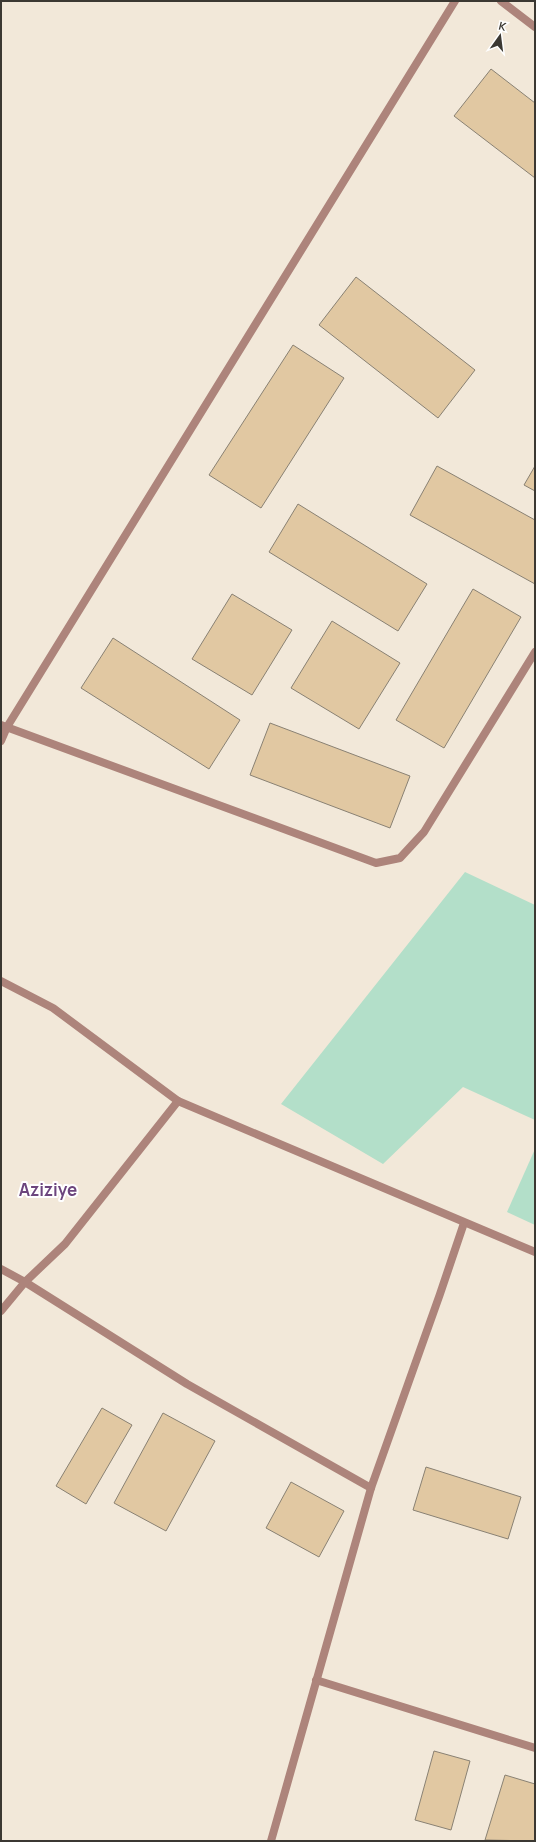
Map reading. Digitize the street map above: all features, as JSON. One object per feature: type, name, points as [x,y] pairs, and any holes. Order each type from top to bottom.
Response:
[{"type":"street","points":[[1,741],[4,726],[455,1]]},
{"type":"street","points":[[500,1],[535,27]]},
{"type":"street","points":[[4,726],[376,863],[400,858],[424,832],[535,652]]},
{"type":"street","points":[[1,981],[53,1008],[178,1101],[535,1252]]},
{"type":"street","points":[[1,1311],[25,1282],[65,1244],[178,1101]]},
{"type":"street","points":[[271,1841],[371,1488],[464,1223]]},
{"type":"street","points":[[1,1269],[25,1282],[187,1384],[371,1488]]},
{"type":"street","points":[[316,1680],[535,1748]]},
{"type":"green space","points":[[465,872],[535,905],[535,1120],[463,1087],[383,1164],[281,1104]]},
{"type":"green space","points":[[535,1149],[535,1225],[507,1212]]},
{"type":"building","points":[[491,69],[535,103],[535,178],[454,116]]},
{"type":"building","points":[[356,277],[475,370],[438,418],[319,325]]},
{"type":"building","points":[[293,345],[344,378],[261,508],[209,475]]},
{"type":"building","points":[[437,466],[535,520],[535,584],[410,515]]},
{"type":"building","points":[[535,466],[535,491],[524,485]]},
{"type":"building","points":[[298,504],[427,584],[398,631],[269,552]]},
{"type":"building","points":[[473,589],[521,617],[444,748],[396,720]]},
{"type":"building","points":[[232,594],[292,630],[252,695],[192,659]]},
{"type":"building","points":[[332,621],[400,663],[359,729],[291,688]]},
{"type":"building","points":[[113,638],[240,720],[209,769],[81,688]]},
{"type":"building","points":[[270,723],[410,776],[390,828],[250,775]]},
{"type":"building","points":[[102,1408],[132,1425],[86,1504],[56,1486]]},
{"type":"building","points":[[163,1413],[215,1441],[166,1531],[114,1503]]},
{"type":"building","points":[[426,1467],[521,1497],[508,1539],[413,1510]]},
{"type":"building","points":[[291,1482],[344,1511],[319,1557],[266,1528]]},
{"type":"building","points":[[434,1751],[470,1761],[451,1830],[415,1820]]},
{"type":"building","points":[[505,1775],[535,1784],[535,1841],[485,1840]]},
{"type":"district","name":"Aziziye","points":[[48,1190]]}]
